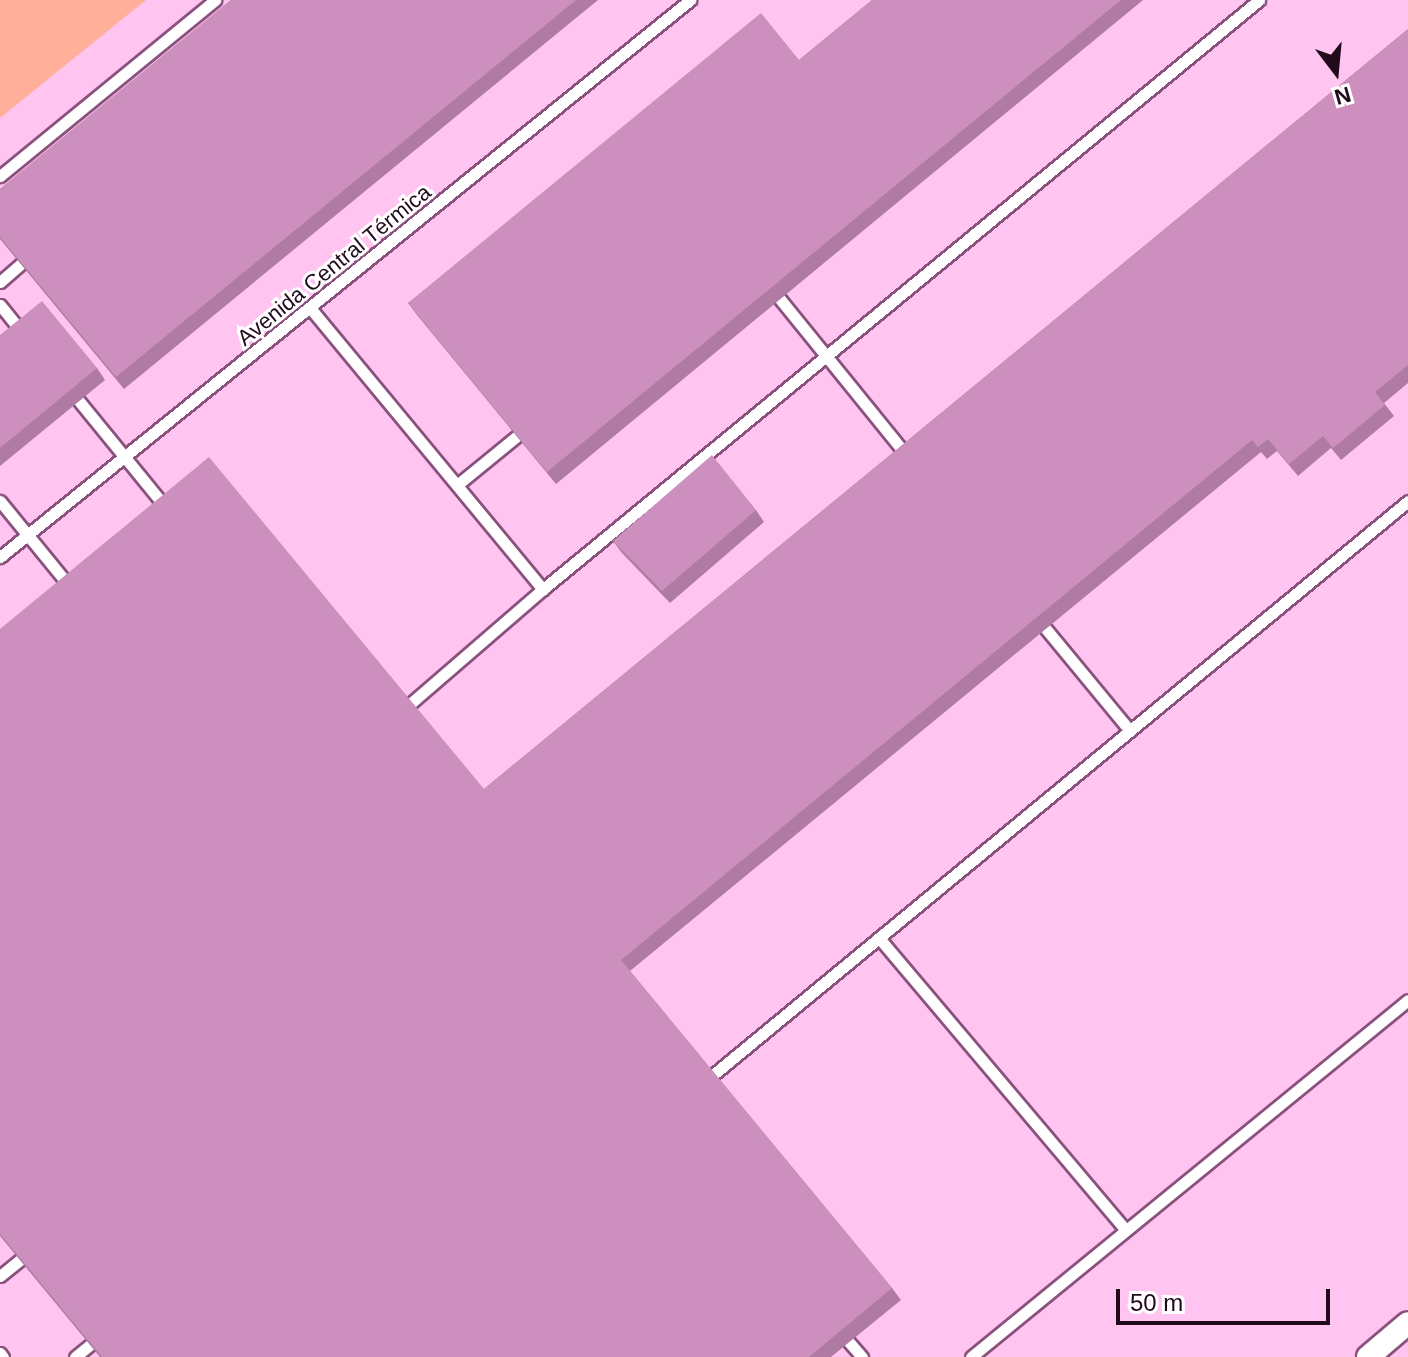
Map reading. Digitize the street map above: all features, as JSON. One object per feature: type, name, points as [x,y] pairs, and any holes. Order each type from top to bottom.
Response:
[{"type":"street","points":[[1368,1357],[1408,1323]]},
{"type":"lane","points":[[0,176],[215,0]]},
{"type":"lane","name":"Avenida Central Térmica","points":[[0,557],[690,0]]},
{"type":"lane","points":[[411,703],[543,589],[1259,0]]},
{"type":"lane","points":[[0,282],[21,264]]},
{"type":"lane","points":[[780,299],[908,458]]},
{"type":"lane","points":[[0,305],[24,334]]},
{"type":"lane","points":[[311,309],[543,589]]},
{"type":"lane","points":[[79,401],[168,509]]},
{"type":"lane","points":[[457,485],[517,436]]},
{"type":"lane","points":[[0,501],[71,589]]},
{"type":"lane","points":[[714,1074],[1408,501]]},
{"type":"lane","points":[[1046,629],[1130,731]]},
{"type":"lane","points":[[879,938],[1126,1230]]},
{"type":"lane","points":[[971,1357],[1408,1000]]},
{"type":"lane","points":[[0,1276],[20,1260]]},
{"type":"lane","points":[[849,1342],[862,1357]]},
{"type":"lane","points":[[75,1357],[90,1345]]},
{"type":"shaded area","points":[[0,0],[1408,0],[1408,1357],[0,1357]]},
{"type":"shaded area","points":[[0,0],[146,0],[0,118]]},
{"type":"building","points":[[231,0],[576,0],[116,377],[0,237],[0,189]]},
{"type":"building","points":[[872,0],[1121,0],[547,472],[408,303],[761,13],[799,60]]},
{"type":"building","points":[[1408,29],[1408,365],[1375,392],[1385,405],[1333,448],[1323,436],[1289,464],[1268,439],[1258,447],[1252,440],[621,960],[892,1288],[809,1357],[102,1357],[0,1234],[0,629],[209,457],[484,789]]},
{"type":"building","points":[[42,301],[97,368],[0,448],[0,335]]},
{"type":"building","points":[[712,455],[756,510],[662,591],[613,541]]}]
